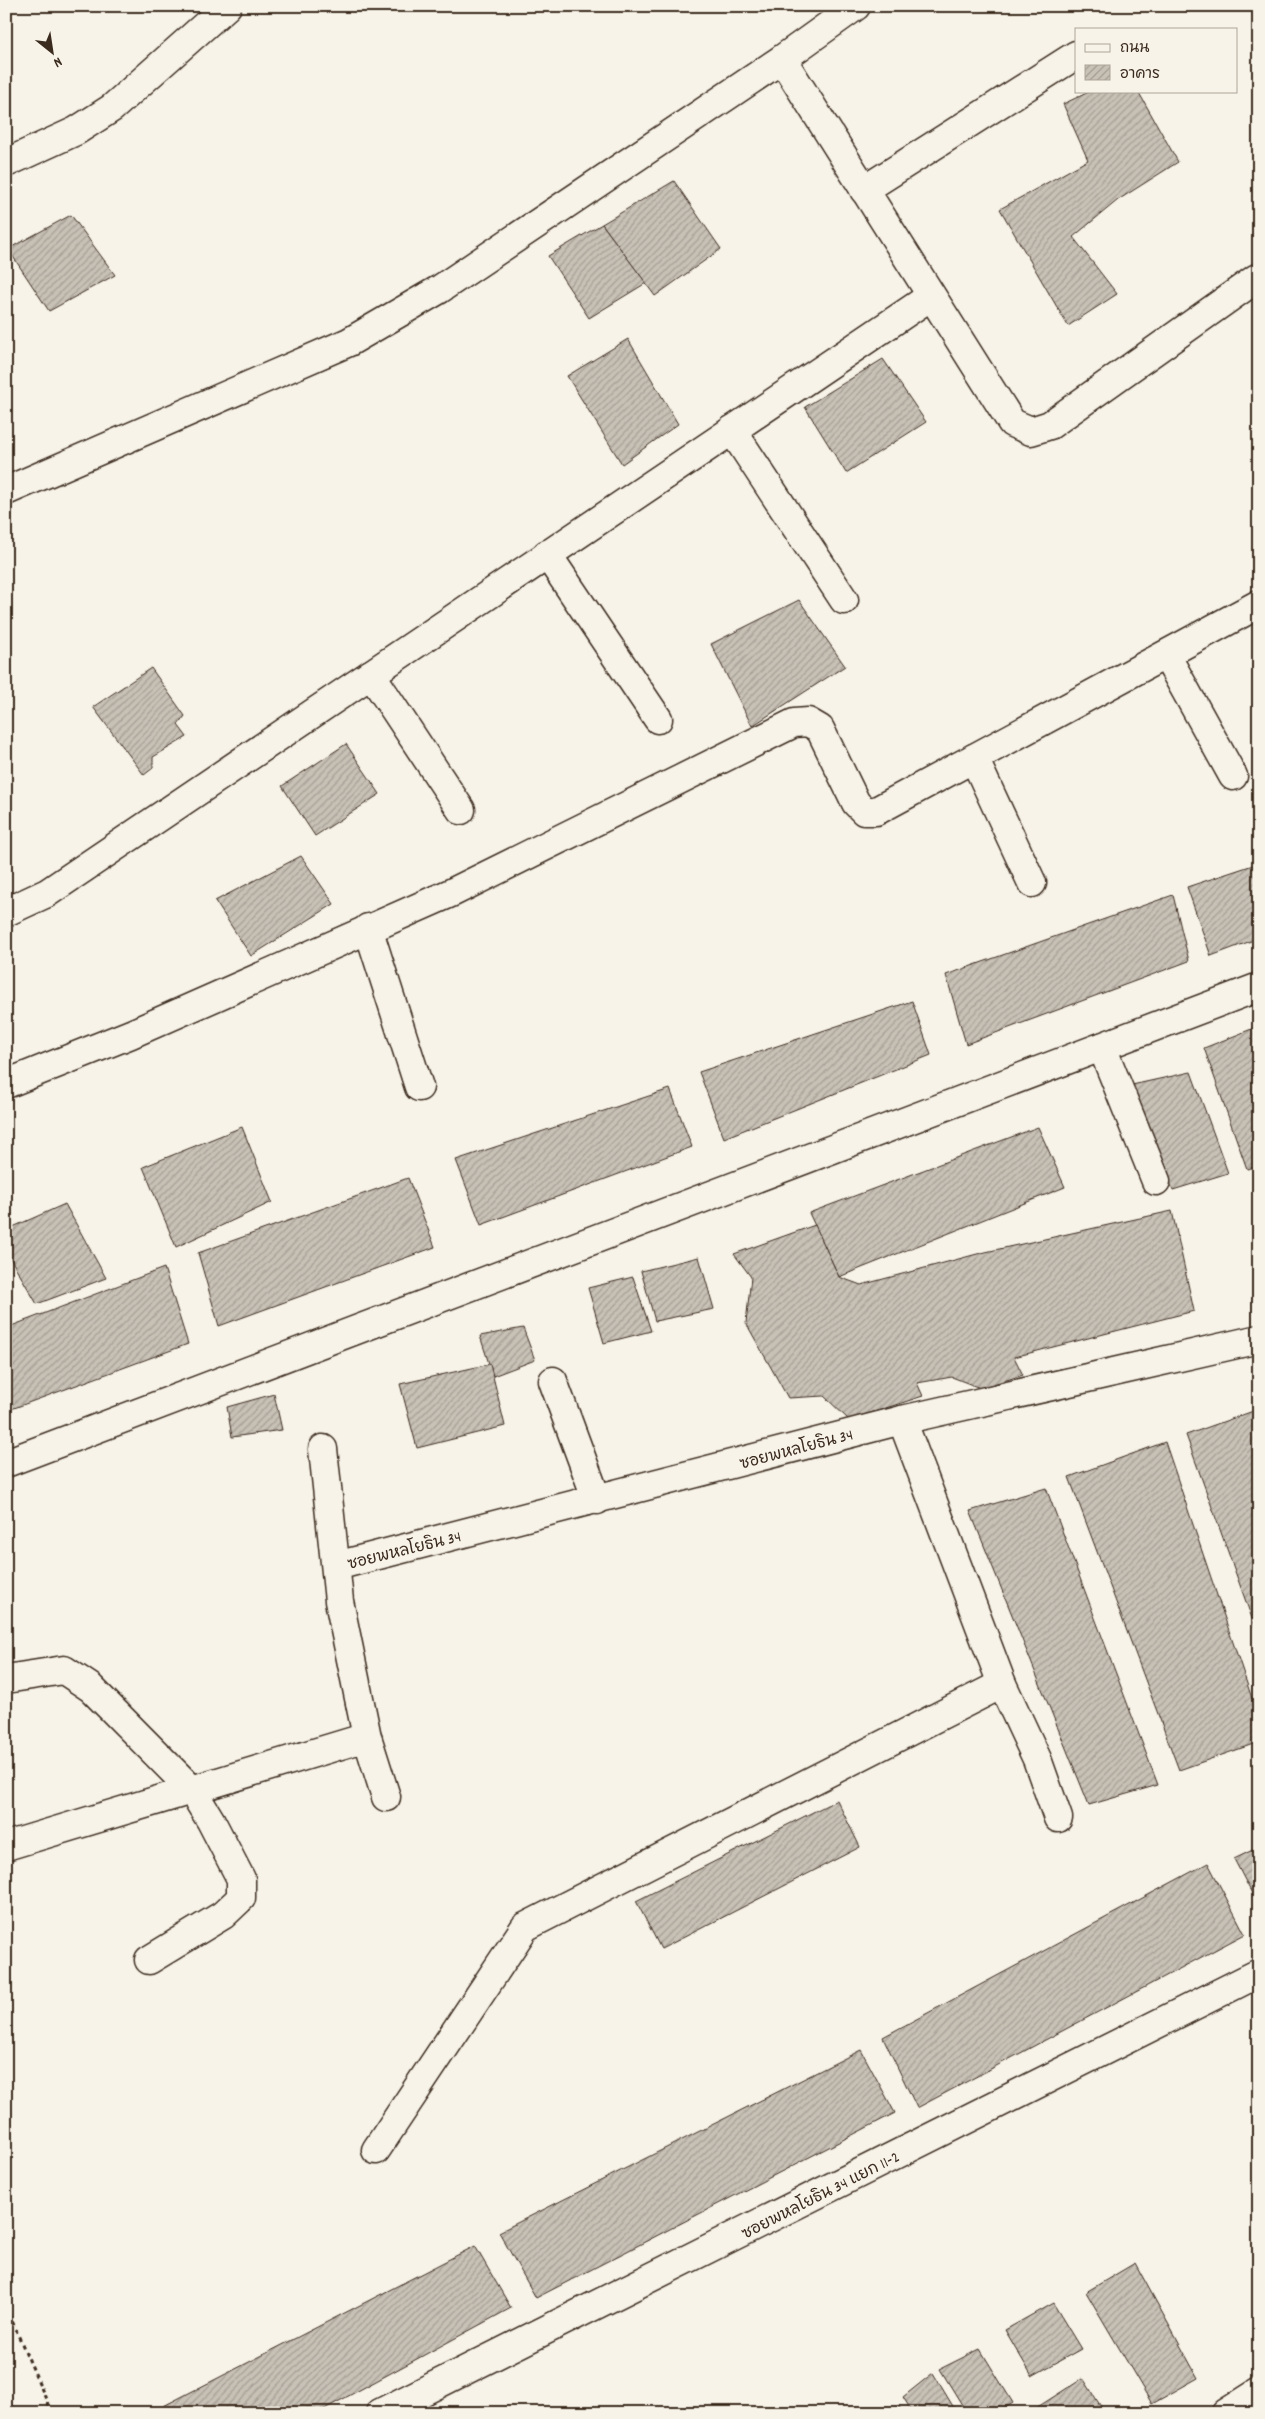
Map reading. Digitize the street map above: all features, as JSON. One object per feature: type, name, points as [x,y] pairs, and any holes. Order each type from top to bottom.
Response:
[{"type":"street","points":[[6,163],[76,131],[112,108],[227,6]]},
{"type":"street","points":[[6,491],[349,342],[440,289],[782,59],[856,6]]},
{"type":"street","points":[[864,190],[1075,56]]},
{"type":"street","points":[[782,59],[1012,423],[1031,431],[1050,425],[1257,278]]},
{"type":"street","points":[[6,912],[47,893],[931,296]]},
{"type":"street","points":[[732,430],[844,600]]},
{"type":"street","points":[[547,554],[658,719]]},
{"type":"street","points":[[6,1084],[131,1034],[452,892],[794,723],[808,722],[820,729],[856,803],[864,811],[876,811],[1259,604]]},
{"type":"street","points":[[1166,655],[1233,776]]},
{"type":"street","points":[[371,674],[461,810]]},
{"type":"street","points":[[974,758],[1032,883]]},
{"type":"street","points":[[368,928],[419,1087]]},
{"type":"street","points":[[6,1462],[1259,987]]},
{"type":"street","points":[[1102,1047],[1156,1182]]},
{"type":"street","name":"ซอยพหลโยธิน 34","points":[[336,1566],[902,1420],[1259,1338]]},
{"type":"street","points":[[553,1381],[597,1500]]},
{"type":"street","points":[[902,1420],[1002,1684],[1037,1759],[1058,1818]]},
{"type":"street","points":[[323,1450],[339,1601],[367,1737],[386,1797]]},
{"type":"street","points":[[6,1679],[64,1670],[91,1688],[192,1790],[242,1879],[241,1898],[223,1915],[148,1960]]},
{"type":"street","points":[[376,2150],[525,1927],[1002,1684]]},
{"type":"street","points":[[6,1846],[367,1737]]},
{"type":"street","name":"ซอยพหลโยธิน 34 แยก 11-2","points":[[380,2413],[1259,1973]]},
{"type":"street","points":[[1226,2413],[1259,2392]]},
{"type":"path","points":[[6,2307],[52,2413]]},
{"type":"building","points":[[1089,92],[1139,92],[1178,162],[1118,200],[1073,237],[1117,294],[1068,326],[1000,209],[1088,160],[1063,104]]},
{"type":"building","points":[[674,181],[721,249],[655,296],[602,224]]},
{"type":"building","points":[[71,215],[115,275],[49,311],[8,249]]},
{"type":"building","points":[[602,224],[646,283],[589,318],[548,256]]},
{"type":"building","points":[[628,339],[678,424],[622,464],[567,376]]},
{"type":"building","points":[[883,359],[926,422],[846,473],[805,407]]},
{"type":"building","points":[[799,600],[845,666],[752,726],[711,644]]},
{"type":"building","points":[[151,668],[185,716],[178,725],[187,737],[153,757],[153,768],[144,775],[93,707]]},
{"type":"building","points":[[346,744],[380,794],[315,836],[282,786]]},
{"type":"building","points":[[301,856],[334,904],[251,956],[215,901]]},
{"type":"building","points":[[1259,863],[1259,938],[1211,956],[1187,887]]},
{"type":"building","points":[[1173,895],[1189,961],[966,1044],[946,975]]},
{"type":"building","points":[[912,1001],[931,1055],[724,1138],[699,1072]]},
{"type":"building","points":[[1259,1026],[1259,1166],[1247,1169],[1204,1048]]},
{"type":"building","points":[[1191,1072],[1228,1173],[1173,1190],[1132,1085]]},
{"type":"building","points":[[670,1089],[692,1147],[481,1225],[456,1160]]},
{"type":"building","points":[[242,1127],[272,1202],[176,1247],[143,1167]]},
{"type":"building","points":[[1038,1127],[1065,1187],[839,1277],[809,1213]]},
{"type":"building","points":[[408,1178],[435,1247],[219,1326],[198,1253]]},
{"type":"building","points":[[65,1204],[106,1278],[37,1304],[6,1251],[6,1230]]},
{"type":"building","points":[[1172,1211],[1194,1311],[1014,1357],[1023,1375],[980,1388],[952,1377],[917,1383],[923,1396],[849,1420],[824,1396],[788,1398],[746,1323],[751,1277],[734,1254],[815,1225],[839,1277],[861,1285],[981,1253]]},
{"type":"building","points":[[699,1257],[714,1309],[655,1321],[641,1271]]},
{"type":"building","points":[[164,1268],[188,1344],[6,1411],[6,1328]]},
{"type":"building","points":[[633,1277],[651,1331],[604,1343],[588,1288]]},
{"type":"building","points":[[523,1328],[535,1360],[493,1376],[480,1336]]},
{"type":"building","points":[[490,1364],[505,1426],[417,1448],[400,1384]]},
{"type":"building","points":[[274,1394],[282,1430],[232,1437],[227,1407]]},
{"type":"building","points":[[1259,1409],[1259,1638],[1186,1435]]},
{"type":"building","points":[[1165,1442],[1259,1719],[1259,1742],[1179,1770],[1069,1477]]},
{"type":"building","points":[[1046,1488],[1158,1785],[1089,1805],[970,1511]]},
{"type":"building","points":[[837,1800],[860,1847],[661,1949],[636,1901]]},
{"type":"building","points":[[1259,1847],[1259,1907],[1234,1859]]},
{"type":"building","points":[[1208,1863],[1245,1934],[917,2108],[883,2037]]},
{"type":"building","points":[[861,2050],[895,2113],[536,2298],[499,2232]]},
{"type":"building","points":[[475,2246],[511,2308],[317,2413],[150,2413]]},
{"type":"building","points":[[1135,2263],[1198,2378],[1152,2404],[1086,2292]]},
{"type":"building","points":[[1053,2303],[1081,2349],[1032,2376],[1005,2330]]},
{"type":"building","points":[[980,2349],[1013,2403],[997,2413],[967,2413],[940,2369]]},
{"type":"building","points":[[933,2373],[957,2413],[913,2413],[903,2397]]},
{"type":"building","points":[[1083,2378],[1105,2413],[1034,2413],[1033,2410]]},
{"type":"building","points":[[899,2406],[903,2413],[887,2413]]}]
